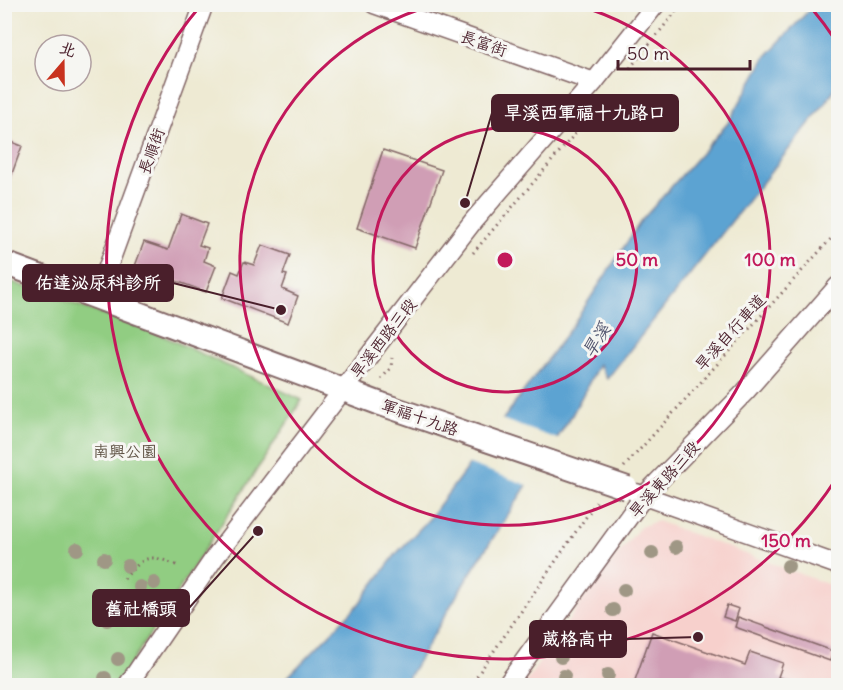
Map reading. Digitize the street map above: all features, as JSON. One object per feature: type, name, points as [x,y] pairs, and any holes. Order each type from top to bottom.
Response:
[{"type":"street","name":"長順街","points":[[97,297],[204,4]]},
{"type":"street","name":"長富街","points":[[374,4],[594,82]]},
{"type":"street","name":"旱溪西路三段","points":[[127,686],[214,557],[474,220],[594,82],[656,4]]},
{"type":"street","name":"軍福十九路","points":[[4,263],[381,404],[838,565]]},
{"type":"street","name":"旱溪東路三段","points":[[506,686],[635,492],[746,392],[838,286]]},
{"type":"path","points":[[629,69],[682,4]]},
{"type":"path","points":[[470,257],[599,106]]},
{"type":"path","name":"旱溪自行車道","points":[[639,449],[838,231]]},
{"type":"path","points":[[4,298],[6,288]]},
{"type":"path","points":[[381,379],[391,368],[391,359],[397,350]]},
{"type":"path","points":[[470,686],[584,516]]},
{"type":"path","points":[[124,579],[143,559],[151,556],[178,566]]},
{"type":"shaded area","points":[[657,521],[838,588],[838,685],[523,686],[594,584],[640,527]]},
{"type":"green space","name":"南興公園","points":[[4,279],[161,335],[302,400],[117,685],[5,685]]},
{"type":"water","name":"旱溪","points":[[814,5],[838,5],[838,83],[827,101],[607,379],[599,364],[572,415],[466,580],[404,685],[279,686],[358,605],[396,554],[429,519],[572,326],[641,221],[728,123],[766,56]]},
{"type":"pier","points":[[501,419],[560,440],[530,486],[467,463]]},
{"type":"building","points":[[4,139],[22,146],[5,193],[4,192]]},
{"type":"building","points":[[383,150],[442,170],[415,248],[357,228]]},
{"type":"building","points":[[181,214],[207,224],[199,245],[208,248],[204,261],[216,266],[206,292],[135,266],[144,242],[168,250]]},
{"type":"building","points":[[262,245],[290,255],[283,274],[287,275],[282,289],[298,296],[288,323],[222,298],[232,271],[239,274],[244,262],[254,265]]},
{"type":"building","points":[[727,605],[739,609],[735,621],[723,617]]},
{"type":"building","points":[[738,617],[833,651],[830,661],[735,627]]},
{"type":"building","points":[[652,632],[745,665],[750,652],[783,663],[778,677],[800,686],[641,686],[634,683]]},
{"type":"place","name":"旱溪西軍福十九路口","points":[[465,203]]},
{"type":"place","name":"佑達泌尿科診所","points":[[281,310]]},
{"type":"place","name":"舊社橋頭","points":[[258,531]]},
{"type":"place","name":"葳格高中","points":[[698,637]]}]
